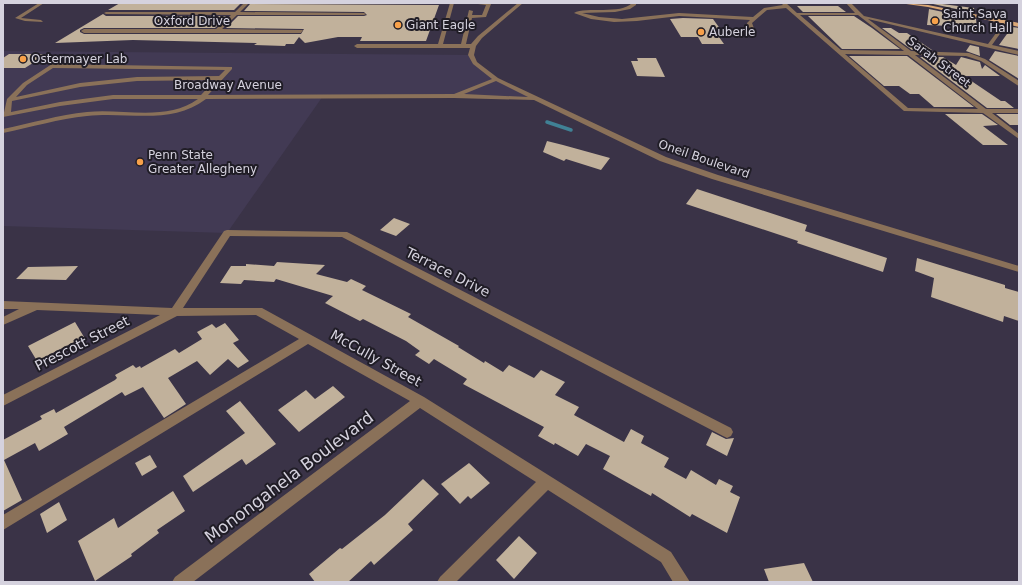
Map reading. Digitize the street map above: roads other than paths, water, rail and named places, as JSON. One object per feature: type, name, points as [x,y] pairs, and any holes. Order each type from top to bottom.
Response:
[{"type":"main road","points":[[901,3],[928,6],[1019,24]]},
{"type":"street","points":[[41,21],[17,18],[42,3]]},
{"type":"street","points":[[217,31],[247,3]]},
{"type":"street","points":[[440,46],[452,3]]},
{"type":"street","points":[[463,46],[472,3],[489,4],[484,16],[470,17]]},
{"type":"street","points":[[357,46],[473,46],[480,37],[521,3]]},
{"type":"street","points":[[634,3],[634,5],[630,8],[576,13],[600,19],[635,20],[666,15],[691,15],[726,16],[754,19]]},
{"type":"street","name":"Sarah Street","points":[[848,3],[860,15],[1019,137]]},
{"type":"street","points":[[752,31],[749,23],[766,8],[785,5],[906,110],[1019,111]]},
{"type":"street","points":[[106,13],[364,14]]},
{"type":"street","points":[[796,14],[860,15],[1019,53]]},
{"type":"street","points":[[988,46],[1007,22]]},
{"type":"street","name":"Oxford Drive","points":[[84,31],[301,32]]},
{"type":"street","name":"Oneil Boulevard","points":[[473,46],[471,55],[475,63],[496,79],[663,159],[715,177],[1019,269]]},
{"type":"street","points":[[838,51],[960,53],[971,55],[983,60],[1019,84]]},
{"type":"street","points":[[52,66],[230,68],[220,78],[198,104],[180,111],[89,114],[4,131],[9,100],[24,84],[52,66]]},
{"type":"street","points":[[9,100],[80,85],[137,79],[220,78]]},
{"type":"street","name":"Broadway Avenue","points":[[454,96],[496,79]]},
{"type":"street","name":"Broadway Avenue","points":[[7,114],[60,104],[113,97],[454,96],[536,99]]},
{"type":"street","name":"Terrace Drive","points":[[175,312],[228,233],[344,234],[727,432]]},
{"type":"street","name":"McCully Street","points":[[3,305],[175,312],[258,311],[420,401],[666,556],[682,582]]},
{"type":"street","points":[[3,321],[38,306]]},
{"type":"street","name":"Prescott Street","points":[[3,401],[175,312]]},
{"type":"street","points":[[3,523],[309,338]]},
{"type":"street","name":"Monongahela Boulevard","points":[[180,582],[420,401]]},
{"type":"street","points":[[445,582],[547,481]]},
{"type":"waterway","points":[[547,122],[571,130]]},
{"type":"place","name":"Saint Sava Church Hall","points":[[935,21]]},
{"type":"place","name":"Giant Eagle","points":[[398,25]]},
{"type":"place","name":"Auberle","points":[[701,32]]},
{"type":"place","name":"Ostermayer Lab","points":[[23,59]]},
{"type":"place","name":"Penn State Greater Allegheny","points":[[140,162]]}]
